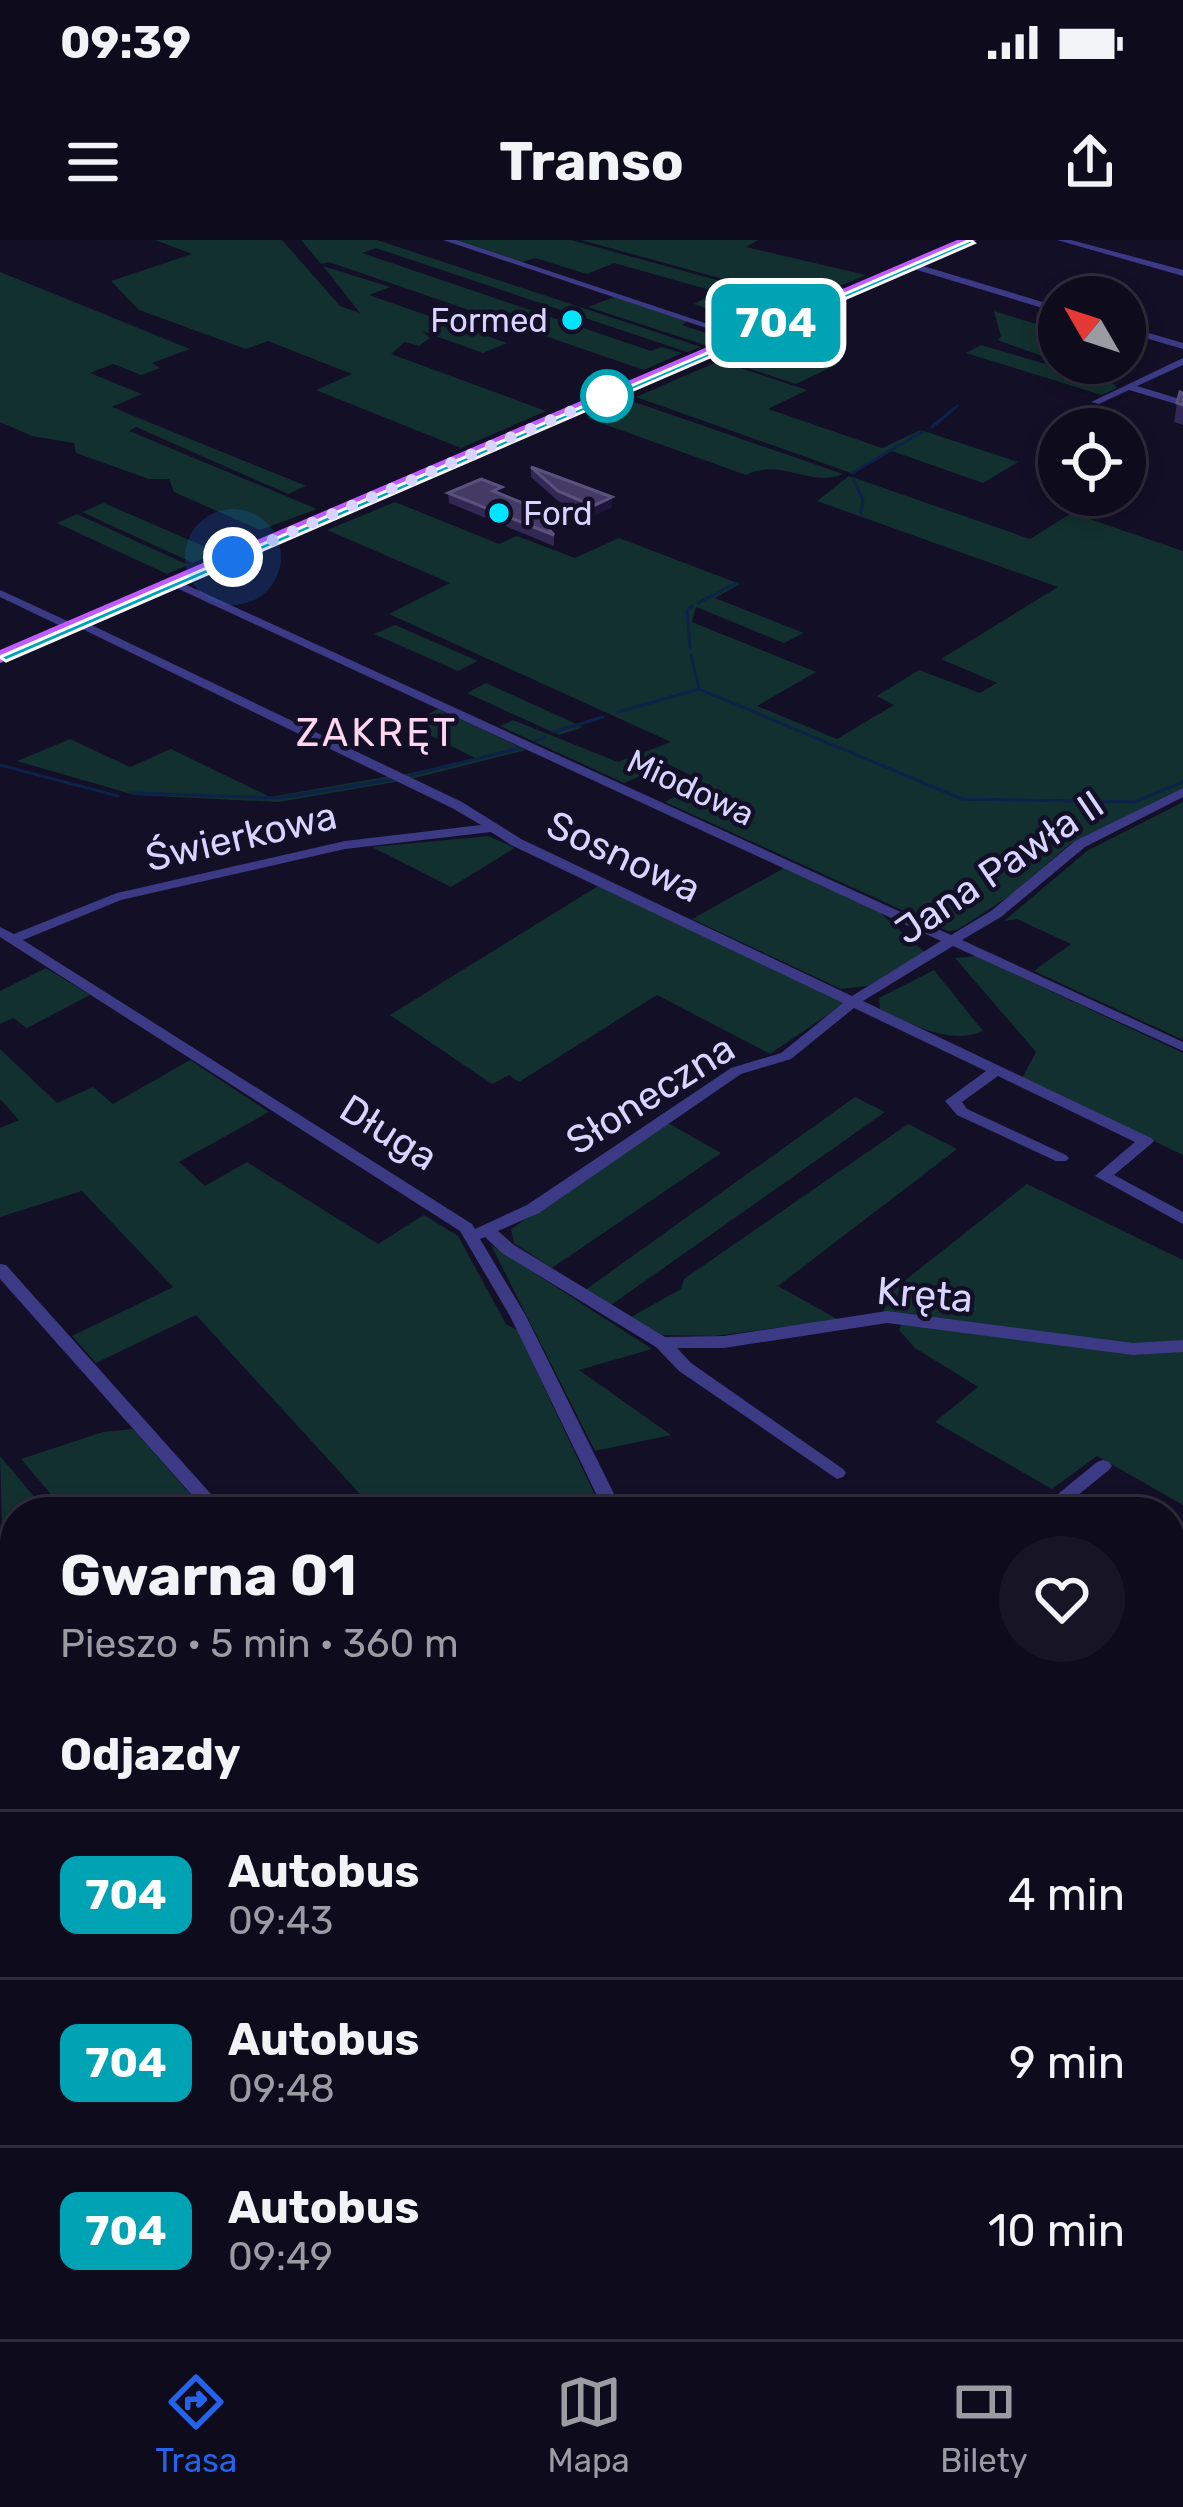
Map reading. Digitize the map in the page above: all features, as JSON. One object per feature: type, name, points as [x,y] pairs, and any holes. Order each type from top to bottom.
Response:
[{"type":"main road","points":[[0,657],[970,240]]},
{"type":"street","points":[[447,240],[742,338]]},
{"type":"street","points":[[1061,240],[1183,273]]},
{"type":"street","points":[[910,265],[1038,304]]},
{"type":"street","points":[[1146,335],[1183,346]]},
{"type":"street","points":[[1096,402],[1183,362]]},
{"type":"street","points":[[1129,387],[1183,403]]},
{"type":"street","name":"Miodowa","points":[[174,583],[1183,1046]]},
{"type":"street","name":"Sosnowa","points":[[0,593],[458,805],[492,828],[1146,1141],[1103,1176],[1183,1219]]},
{"type":"street","name":"Jana Pawła II","points":[[857,1003],[869,990],[955,941],[1079,844],[1183,792]]},
{"type":"street","name":"Świerkowa","points":[[6,935],[117,896],[345,844],[492,828]]},
{"type":"street","name":"Długa","points":[[6,935],[480,1233]]},
{"type":"street","name":"Słoneczna","points":[[480,1233],[533,1209],[736,1071],[786,1056],[857,1003]]},
{"type":"street","points":[[998,1070],[953,1101],[962,1112],[1060,1158]]},
{"type":"street","points":[[480,1233],[662,1343],[685,1367],[837,1474]]},
{"type":"street","points":[[480,1233],[607,1497]]},
{"type":"street","points":[[0,1270],[204,1497]]},
{"type":"street","name":"Kręta","points":[[662,1343],[724,1342],[887,1317],[1133,1349],[1183,1346]]},
{"type":"street","points":[[1064,1497],[1103,1466]]},
{"type":"green space","points":[[155,240],[282,240],[340,306],[360,313],[323,266],[390,287],[369,295],[507,343],[483,353],[422,331],[430,338],[419,346],[405,342],[391,354],[546,411],[461,448],[316,390],[352,374],[268,341],[246,349],[139,310],[111,281],[192,254]]},
{"type":"green space","points":[[301,240],[377,240],[701,347],[687,352],[376,248],[362,253],[651,351],[662,347],[682,353],[644,370],[329,262],[321,264]]},
{"type":"green space","points":[[449,240],[571,240],[800,303],[781,311],[741,299],[714,311],[694,304],[717,292],[614,263],[587,274],[535,258],[519,263]]},
{"type":"green space","points":[[581,240],[758,240],[746,247],[866,275],[803,301]]},
{"type":"green space","points":[[0,272],[190,349],[152,363],[160,368],[141,375],[113,364],[90,373],[142,394],[112,407],[306,486],[288,494],[136,427],[129,431],[317,509],[260,530],[174,492],[169,479],[149,479],[76,453],[74,443],[32,436],[0,422]]},
{"type":"green space","points":[[614,297],[688,321],[682,325],[721,338],[705,345],[588,307]]},
{"type":"green space","points":[[994,311],[1038,325],[1038,355],[997,340],[1001,337]]},
{"type":"green space","points":[[763,342],[836,365],[796,384],[722,360]]},
{"type":"green space","points":[[981,345],[1038,362],[1038,375],[966,353]]},
{"type":"green space","points":[[719,361],[807,390],[768,409],[882,448],[921,430],[1018,462],[983,483],[889,450],[854,474],[636,397]]},
{"type":"green space","points":[[1066,384],[1114,384],[1117,388],[1102,395]]},
{"type":"green space","points":[[628,400],[843,474],[819,478],[771,469],[746,475],[587,418]]},
{"type":"green space","points":[[849,476],[1030,539],[1067,516],[1081,516],[1183,551],[1183,788],[1070,844],[1011,895],[948,931],[665,802],[702,781],[668,764],[624,783],[500,726],[513,720],[618,762],[671,742],[389,614],[450,583],[327,530],[395,502],[499,544],[517,536],[575,558],[619,538],[740,584],[715,598],[804,633],[784,643],[696,607],[692,622],[816,672],[757,706],[837,739],[894,705],[877,696],[919,670],[980,693],[997,683],[941,659],[1058,587],[817,501]]},
{"type":"green space","points":[[104,503],[217,552],[193,563],[82,512]]},
{"type":"green space","points":[[77,514],[188,565],[167,574],[57,523]]},
{"type":"green space","points":[[395,625],[478,661],[458,671],[374,634]]},
{"type":"green space","points":[[486,683],[583,727],[559,735],[467,693]]},
{"type":"green space","points":[[438,709],[526,750],[411,779],[402,775],[475,758],[408,724]]},
{"type":"green space","points":[[70,739],[130,767],[171,749],[270,797],[390,776],[401,781],[279,802],[135,795],[17,761]]},
{"type":"green space","points":[[1183,802],[1181,1039],[1034,971],[1071,944],[1017,919],[1004,921],[1087,851]]},
{"type":"green space","points":[[489,836],[515,848],[451,887],[372,847]]},
{"type":"green space","points":[[784,868],[878,911],[927,954],[868,986],[841,989],[692,919]]},
{"type":"green space","points":[[598,886],[845,1003],[770,1054],[657,995],[519,1082],[509,1075],[492,1084],[390,1015]]},
{"type":"green space","points":[[976,956],[1183,1053],[1183,1155],[1022,1078],[1036,1052],[955,958]]},
{"type":"green space","points":[[46,968],[90,995],[27,1028],[13,1018],[0,1024],[0,991]]},
{"type":"green space","points":[[934,970],[983,1031],[944,1035],[880,1009],[879,998]]},
{"type":"green space","points":[[0,1049],[57,1103],[93,1087],[113,1104],[190,1060],[269,1112],[179,1162],[205,1186],[247,1162],[378,1244],[424,1215],[458,1236],[506,1324],[517,1330],[596,1497],[356,1497],[360,1494],[196,1315],[96,1363],[72,1336],[173,1287],[82,1191],[0,1217],[0,1128],[19,1120],[0,1099]]},
{"type":"green space","points":[[855,1097],[885,1112],[611,1305],[585,1290]]},
{"type":"green space","points":[[668,1123],[721,1153],[552,1268],[514,1243],[511,1229]]},
{"type":"green space","points":[[908,1124],[957,1149],[778,1286],[839,1320],[714,1336],[662,1335],[631,1317],[681,1289],[684,1279]]},
{"type":"green space","points":[[1027,1184],[1183,1260],[1183,1497],[1169,1497],[1097,1456],[1052,1489],[935,1422],[978,1387],[915,1348],[899,1330],[905,1313],[884,1312],[884,1297]]},
{"type":"green space","points":[[491,1245],[652,1349],[579,1370],[671,1435],[595,1451]]},
{"type":"green space","points":[[133,1429],[193,1497],[53,1497],[21,1459],[103,1432]]},
{"type":"green space","points":[[0,1456],[34,1497],[1,1497]]},
{"type":"building","points":[[531,467],[612,497],[593,506],[558,491]]},
{"type":"building","points":[[481,479],[502,487],[493,491],[528,505],[554,535],[448,493]]},
{"type":"waterway","points":[[932,427],[957,406]]},
{"type":"waterway","points":[[852,473],[922,432]]},
{"type":"waterway","points":[[853,478],[863,500],[861,513]]},
{"type":"waterway","points":[[698,603],[736,583]]},
{"type":"waterway","points":[[690,648],[687,611],[692,606]]},
{"type":"waterway","points":[[691,655],[699,689]]},
{"type":"waterway","points":[[618,712],[699,689]]},
{"type":"waterway","points":[[699,689],[962,799],[1134,802],[1183,782]]},
{"type":"waterway","points":[[554,732],[603,717]]},
{"type":"waterway","points":[[536,741],[544,737]]},
{"type":"waterway","points":[[411,775],[520,748]]},
{"type":"waterway","points":[[0,765],[118,796]]},
{"type":"waterway","points":[[131,793],[279,798],[395,779]]},
{"type":"bus line","name":"704","points":[[0,657],[970,240]]},
{"type":"place","name":"Formed","points":[[572,320]]},
{"type":"place","name":"Ford","points":[[499,513]]},
{"type":"district","name":"ZAKRĘT","points":[[377,732]]},
{"type":"route","points":[[233,557],[610,394],[607,396]]}]
